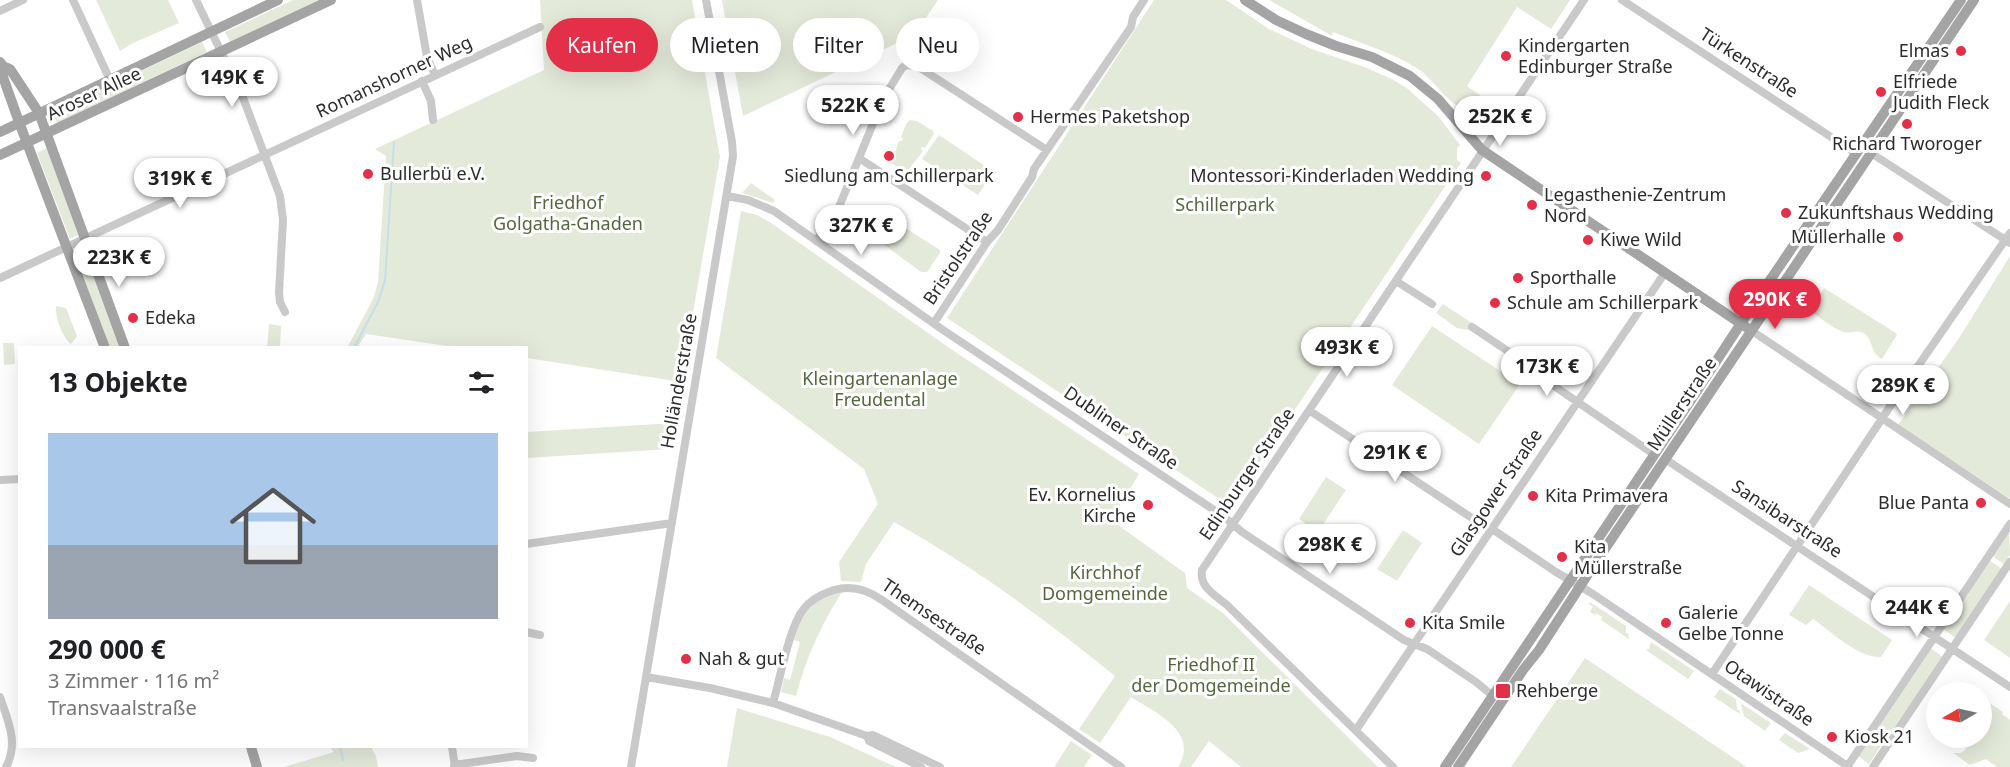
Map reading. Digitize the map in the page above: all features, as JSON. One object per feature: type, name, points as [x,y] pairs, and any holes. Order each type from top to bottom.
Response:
[{"type":"main road","name":"Aroser Allee","points":[[0,132],[278,0]]},
{"type":"main road","name":"Aroser Allee","points":[[0,155],[331,0]]},
{"type":"main road","points":[[1245,0],[1276,20],[1306,34],[1379,60],[1410,76],[1438,99],[1482,150],[1752,331]]},
{"type":"main road","name":"Müllerstraße","points":[[1660,457],[1760,295],[1961,0]]},
{"type":"main road","name":"Müllerstraße","points":[[1458,767],[1575,584],[1660,457],[1752,331],[1974,0]]},
{"type":"main road","points":[[1,64],[10,69],[39,113],[125,346]]},
{"type":"main road","points":[[1,64],[3,77],[19,122],[104,346]]},
{"type":"main road","points":[[1760,295],[1770,303]]},
{"type":"main road","points":[[1723,352],[1733,358]]},
{"type":"main road","name":"Müllerstraße","points":[[1445,767],[1493,696],[1575,584]]},
{"type":"main road","points":[[251,748],[257,767]]},
{"type":"street","points":[[0,11],[24,0]]},
{"type":"street","points":[[73,0],[110,80]]},
{"type":"street","points":[[196,0],[242,95],[283,208],[279,293],[285,312]]},
{"type":"street","points":[[417,0],[427,57],[435,75]]},
{"type":"street","name":"Holländerstraße","points":[[631,767],[733,156],[706,0]]},
{"type":"street","name":"Bristolstraße","points":[[934,323],[987,242],[998,230],[1032,177],[1034,169],[1131,27],[1133,16],[1144,0]]},
{"type":"street","name":"Edinburger Straße","points":[[1356,730],[1227,605],[1203,585],[1202,570],[1584,0]]},
{"type":"street","name":"Türkenstraße","points":[[1622,0],[1857,154]]},
{"type":"street","name":"Romanshorner Weg","points":[[0,278],[540,27]]},
{"type":"street","points":[[816,241],[839,207],[888,89],[902,68],[911,64],[918,66],[1047,150]]},
{"type":"street","points":[[422,81],[431,102],[433,120]]},
{"type":"street","points":[[1712,674],[1883,418],[2008,239],[1871,153]]},
{"type":"street","points":[[859,158],[987,242]]},
{"type":"street","name":"Dubliner Straße","points":[[727,196],[748,200],[774,211],[934,323],[1233,523],[1242,532],[1404,640],[1426,649],[1468,676],[1493,696]]},
{"type":"street","name":"Glasgower Straße","points":[[1356,730],[1664,274]]},
{"type":"street","points":[[1396,281],[1432,304]]},
{"type":"street","name":"Sansibarstraße","points":[[1472,327],[1539,372],[1541,377],[1577,402],[2010,687]]},
{"type":"street","points":[[1752,331],[2010,504]]},
{"type":"street","name":"Otawistraße","points":[[1310,411],[1712,674],[1848,767]]},
{"type":"street","points":[[0,480],[18,479]]},
{"type":"street","points":[[528,543],[672,523]]},
{"type":"street","points":[[1848,767],[2010,524]]},
{"type":"street","points":[[1873,767],[2010,562]]},
{"type":"street","name":"Themsestraße","points":[[773,703],[793,630],[802,611],[815,598],[835,590],[846,588],[863,590],[878,597],[1121,767]]},
{"type":"street","points":[[528,632],[540,635]]},
{"type":"street","points":[[646,677],[710,688],[773,703],[867,736],[873,735],[940,767]]},
{"type":"street","points":[[0,697],[12,733],[11,755],[6,767]]},
{"type":"street","points":[[1356,730],[1393,767]]},
{"type":"street","points":[[867,736],[869,741],[921,767]]},
{"type":"street","points":[[452,748],[454,766],[518,756],[533,758]]},
{"type":"green space","points":[[96,0],[168,0],[179,23],[120,51]]},
{"type":"green space","points":[[293,0],[319,0],[230,42],[225,32]]},
{"type":"green space","name":"Friedhof Golgatha-Gnaden","points":[[540,0],[692,0],[695,18],[670,18],[670,72],[705,72],[720,157],[681,382],[528,358],[528,346],[447,346],[366,334],[358,346],[348,346],[373,299],[378,282],[386,156],[375,149],[544,70]]},
{"type":"green space","points":[[722,0],[938,0],[926,18],[896,18],[896,44],[884,49],[884,18],[793,18],[793,72],[836,72],[743,116],[735,72],[781,72],[781,18],[725,18]]},
{"type":"green space","name":"Schillerpark","points":[[1154,0],[1226,0],[1269,29],[1312,49],[1392,79],[1408,89],[1439,117],[1460,145],[1457,148],[1457,160],[1461,163],[1456,170],[1449,170],[1448,182],[1230,506],[947,318]]},
{"type":"green space","points":[[1269,0],[1570,0],[1551,29],[1517,7],[1467,86],[1495,106],[1486,110],[1474,111],[1455,104],[1423,73],[1408,63],[1333,32],[1332,36]]},
{"type":"green space","points":[[202,42],[207,52],[57,123],[53,113]]},
{"type":"green space","points":[[910,120],[917,121],[934,134],[925,148],[922,147],[923,151],[906,173],[891,163],[899,141],[903,139],[901,137],[906,124]]},
{"type":"green space","points":[[939,135],[991,170],[990,177],[978,195],[922,159]]},
{"type":"green space","points":[[47,148],[78,235],[70,239],[37,153]]},
{"type":"green space","points":[[751,183],[775,200],[773,203],[742,193]]},
{"type":"green space","points":[[874,207],[893,219],[877,241],[864,230]]},
{"type":"green space","points":[[741,211],[757,215],[771,223],[951,349],[1139,474],[1111,520],[1185,573],[1187,588],[1223,613],[1378,767],[1241,767],[1209,741],[1191,767],[1178,767],[1183,755],[1183,744],[1179,734],[1163,717],[1131,697],[1100,743],[1079,729],[1115,676],[1008,594],[894,522],[866,564],[861,582],[841,581],[839,562],[878,504],[864,469],[716,358]]},
{"type":"green space","points":[[896,222],[940,250],[927,272],[921,272],[882,243]]},
{"type":"green space","points":[[83,247],[120,346],[108,346],[74,249]]},
{"type":"green space","points":[[2010,256],[2009,498],[1898,425],[1959,338]]},
{"type":"green space","points":[[1824,288],[1896,333],[1897,335],[1882,359],[1875,353],[1869,339],[1863,333],[1840,331],[1811,311]]},
{"type":"green space","points":[[1443,304],[1472,323],[1468,330],[1457,328],[1436,313]]},
{"type":"green space","points":[[56,306],[66,308],[77,336],[71,344],[60,326]]},
{"type":"green space","points":[[269,324],[281,326],[280,346],[267,346]]},
{"type":"green space","points":[[1432,326],[1520,384],[1479,444],[1392,385]]},
{"type":"green space","points":[[3,343],[14,343],[15,364],[4,365]]},
{"type":"green space","points":[[674,423],[670,449],[528,458],[528,432]]},
{"type":"green space","points":[[1326,477],[1346,490],[1318,532],[1299,519]]},
{"type":"green space","points":[[1403,530],[1422,543],[1397,581],[1377,569]]},
{"type":"green space","points":[[2009,532],[2010,555],[2004,564],[1992,556]]},
{"type":"green space","points":[[1989,560],[2002,569],[1956,638],[1943,629]]},
{"type":"green space","points":[[1809,585],[1892,640],[1881,657],[1854,649],[1813,619],[1806,625],[1789,615]]},
{"type":"green space","points":[[842,592],[815,642],[796,696],[781,692],[784,678],[790,680],[800,642],[794,640],[805,614],[816,603]]},
{"type":"green space","points":[[2010,601],[2010,658],[1984,640]]},
{"type":"green space","points":[[1590,602],[1626,626],[1629,639],[1601,620],[1602,617],[1590,612],[1593,607],[1589,604]]},
{"type":"green space","points":[[1651,642],[1694,671],[1688,679],[1646,650],[1649,649]]},
{"type":"green space","points":[[1930,648],[1943,657],[1888,738],[1875,729]]},
{"type":"green space","points":[[1585,658],[1747,767],[1511,767]]},
{"type":"green space","points":[[1720,689],[1736,699],[1737,710],[1740,714],[1714,697]]},
{"type":"green space","points":[[1742,704],[1771,723],[1765,731],[1744,716]]},
{"type":"green space","points":[[1992,705],[2010,720],[2010,767],[1997,767],[1986,759],[1970,765],[1953,753],[1961,753],[1966,749],[1992,748]]},
{"type":"green space","points":[[737,708],[830,737],[896,767],[727,767]]},
{"type":"green space","points":[[1785,733],[1810,749],[1798,753],[1779,740]]},
{"type":"green space","points":[[1874,733],[1885,740],[1869,764],[1858,756]]},
{"type":"green space","points":[[1071,741],[1092,755],[1084,767],[1054,767]]},
{"type":"green space","points":[[331,748],[372,748],[378,767],[284,767],[334,752]]},
{"type":"waterway","points":[[355,346],[378,302],[385,281],[394,142]]},
{"type":"waterway","points":[[340,748],[343,760]]},
{"type":"place","name":"Elmas","points":[[1961,51]]},
{"type":"place","name":"Kindergarten Edinburger Straße","points":[[1506,56]]},
{"type":"place","name":"Elfriede Judith Fleck","points":[[1881,92]]},
{"type":"place","name":"Hermes Paketshop","points":[[1018,117]]},
{"type":"place","name":"Richard Tworoger","points":[[1907,124]]},
{"type":"place","name":"Siedlung am Schillerpark","points":[[889,156]]},
{"type":"place","name":"Bullerbü e.V.","points":[[368,174]]},
{"type":"place","name":"Montessori-Kinderladen Wedding","points":[[1486,176]]},
{"type":"place","name":"Legasthenie-Zentrum Nord","points":[[1532,205]]},
{"type":"place","name":"Zukunftshaus Wedding","points":[[1786,213]]},
{"type":"place","name":"Müllerhalle","points":[[1898,237]]},
{"type":"place","name":"Kiwe Wild","points":[[1588,240]]},
{"type":"place","name":"Sporthalle","points":[[1518,278]]},
{"type":"place","name":"Schule am Schillerpark","points":[[1495,303]]},
{"type":"place","name":"Edeka","points":[[133,318]]},
{"type":"place","name":"Kita Primavera","points":[[1533,496]]},
{"type":"place","name":"Blue Panta","points":[[1981,503]]},
{"type":"place","name":"Ev. Kornelius Kirche","points":[[1148,505]]},
{"type":"place","name":"Kita Müllerstraße","points":[[1562,557]]},
{"type":"place","name":"Kita Smile","points":[[1410,623]]},
{"type":"place","name":"Galerie Gelbe Tonne","points":[[1666,623]]},
{"type":"place","name":"Nah & gut","points":[[686,659]]},
{"type":"place","name":"Rehberge","points":[[1503,691]]},
{"type":"place","name":"Kiosk 21","points":[[1832,737]]},
{"type":"park label","name":"Kleingartenanlage Freudental","points":[[880,389]]},
{"type":"park label","name":"Kirchhof Domgemeinde","points":[[1105,583]]},
{"type":"park label","name":"Friedhof II der Domgemeinde","points":[[1211,675]]}]
